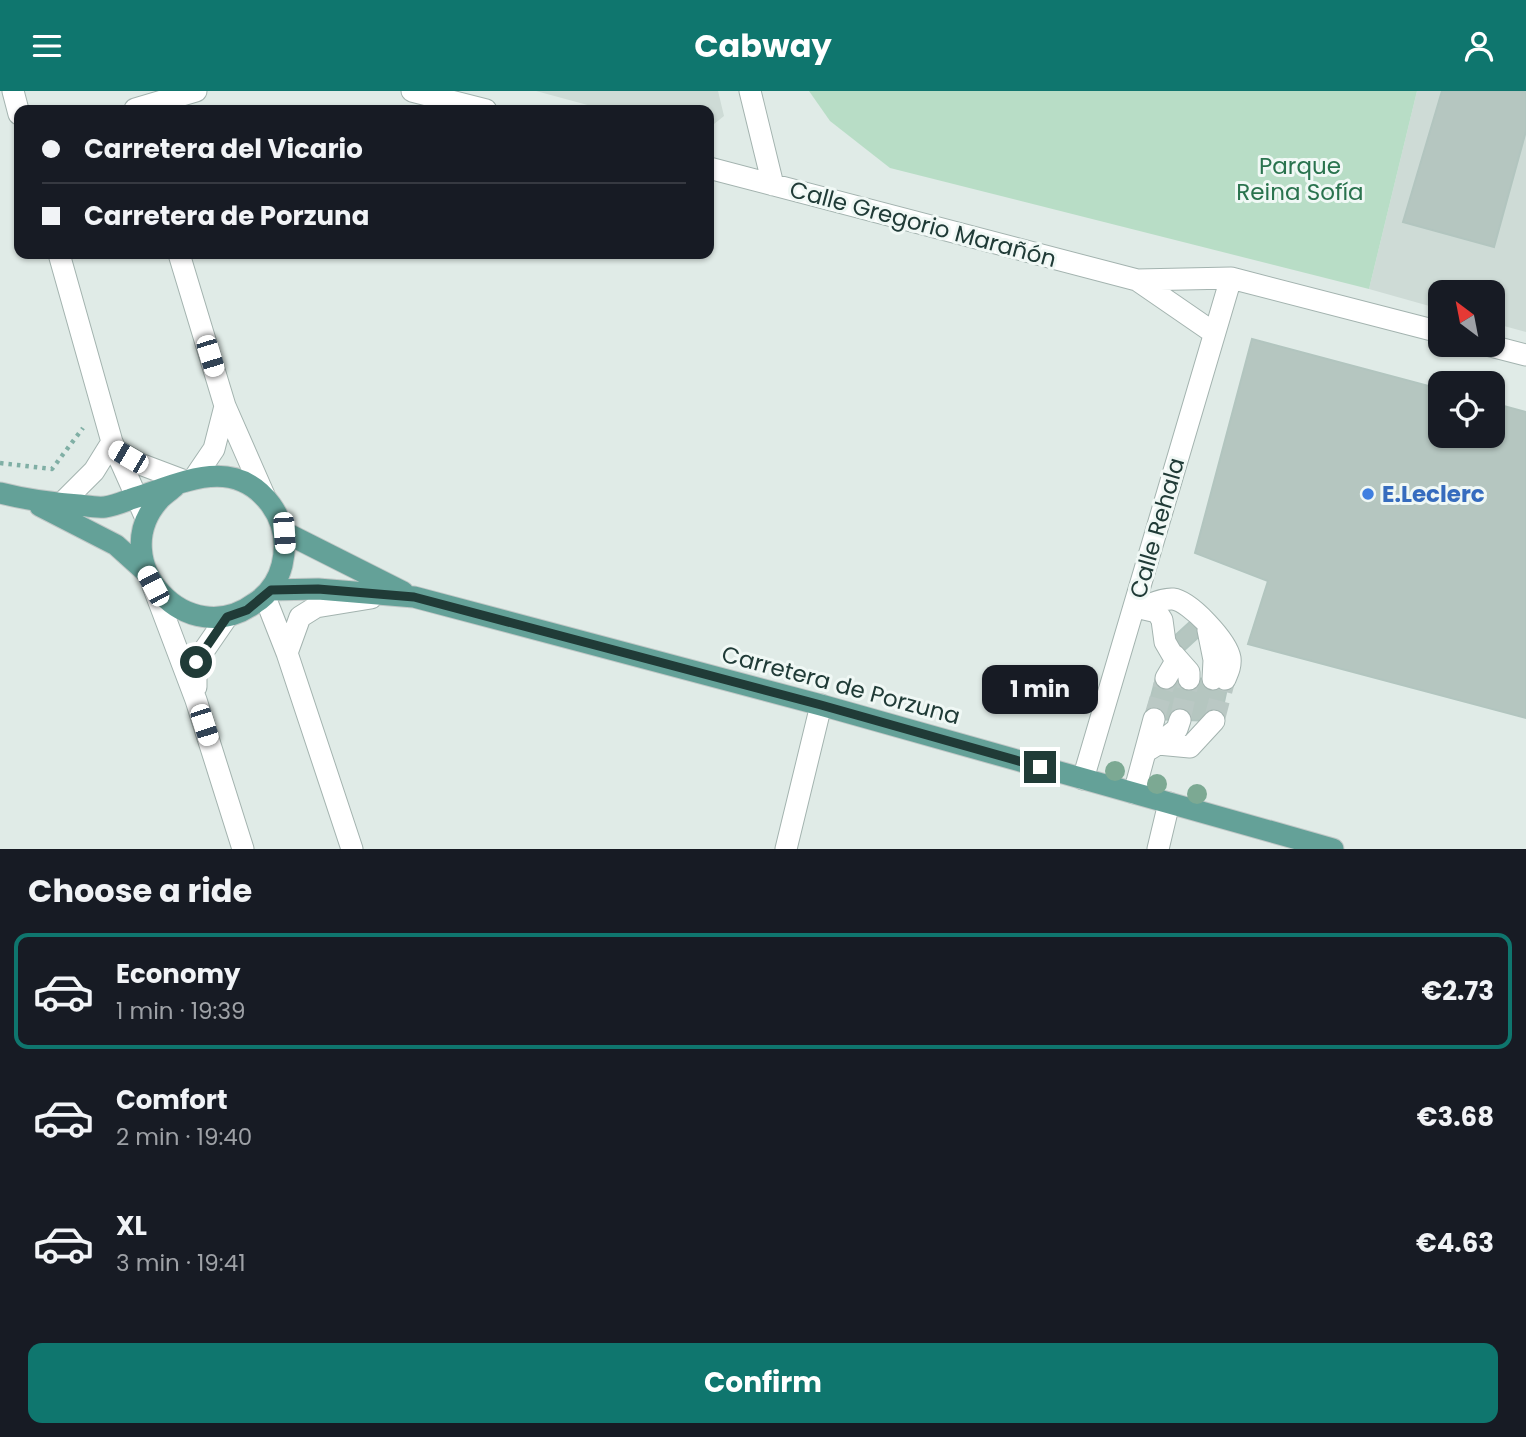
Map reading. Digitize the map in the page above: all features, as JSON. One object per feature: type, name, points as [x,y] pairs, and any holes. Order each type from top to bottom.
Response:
[{"type":"main road","points":[[0,493],[32,501],[106,507],[185,481],[220,475],[243,481],[264,495],[277,512],[284,533],[285,552],[281,572],[268,593],[247,610],[227,617],[206,618],[185,612],[167,602],[116,545],[32,501]]},
{"type":"main road","points":[[150,580],[142,556],[146,521],[158,501],[185,481]]},
{"type":"main road","name":"Carretera de Porzuna","points":[[284,533],[414,597]]},
{"type":"main road","name":"Carretera de Porzuna","points":[[268,593],[318,589],[414,597],[821,705],[1333,849]]},
{"type":"street","points":[[133,103],[196,91]]},
{"type":"street","points":[[412,91],[467,105]]},
{"type":"street","points":[[750,91],[773,185]]},
{"type":"street","name":"Calle Gregorio Marañón","points":[[714,169],[1136,280],[1231,278],[1428,330]]},
{"type":"street","points":[[60,259],[114,446],[146,521]]},
{"type":"street","points":[[181,259],[225,406],[264,495]]},
{"type":"street","name":"Calle Rehala","points":[[1083,779],[1137,609],[1231,278]]},
{"type":"street","name":"Calle Gregorio Marañón","points":[[1136,280],[1214,333]]},
{"type":"street","points":[[1505,350],[1526,355]]},
{"type":"street","points":[[114,446],[140,464],[185,481],[214,449],[225,406]]},
{"type":"street","points":[[61,504],[94,471],[114,446]]},
{"type":"street","points":[[150,580],[196,700],[243,849]]},
{"type":"street","points":[[268,593],[352,849]]},
{"type":"street","points":[[287,653],[300,617],[316,607],[389,595]]},
{"type":"street","points":[[1137,609],[1171,599],[1184,603],[1222,639],[1230,655],[1230,668],[1219,679]]},
{"type":"street","points":[[1137,609],[1157,612],[1162,620],[1165,642],[1189,672],[1189,679]]},
{"type":"street","points":[[196,700],[196,662],[227,617]]},
{"type":"street","points":[[1166,678],[1176,661],[1174,655]]},
{"type":"street","points":[[786,849],[821,705]]},
{"type":"street","points":[[1134,793],[1152,748],[1154,719]]},
{"type":"street","points":[[1152,748],[1177,729],[1180,720]]},
{"type":"street","points":[[1152,748],[1190,747],[1207,725]]},
{"type":"street","points":[[1158,849],[1169,803]]},
{"type":"path","points":[[0,463],[52,469],[101,404]]},
{"type":"shaded area","points":[[536,91],[718,91],[724,116],[714,124],[714,105],[588,105]]},
{"type":"shaded area","points":[[1417,91],[1526,91],[1526,332],[1505,326],[1505,280],[1428,280],[1428,306],[1369,289]]},
{"type":"green space","name":"Parque Reina Sofía","points":[[809,91],[1417,91],[1369,289],[890,168],[830,121]]},
{"type":"building","points":[[1442,91],[1526,91],[1526,131],[1494,247],[1403,222]]},
{"type":"building","name":"E.Leclerc","points":[[1252,339],[1428,386],[1428,448],[1505,448],[1505,406],[1526,412],[1526,718],[1248,644],[1268,581],[1195,553]]},
{"type":"building","points":[[1191,621],[1202,634],[1181,653],[1169,641]]},
{"type":"building","points":[[1156,678],[1229,679],[1220,721],[1145,719]]},
{"type":"tunnel","points":[[1154,719],[1166,678]]},
{"type":"tunnel","points":[[1180,720],[1189,679]]},
{"type":"tunnel","points":[[1214,721],[1225,679]]},
{"type":"place","name":"E.Leclerc","points":[[1368,494]]},
{"type":"route","points":[[196,662],[227,617],[247,610],[271,590],[318,589],[414,597],[821,705],[1040,767]]}]
